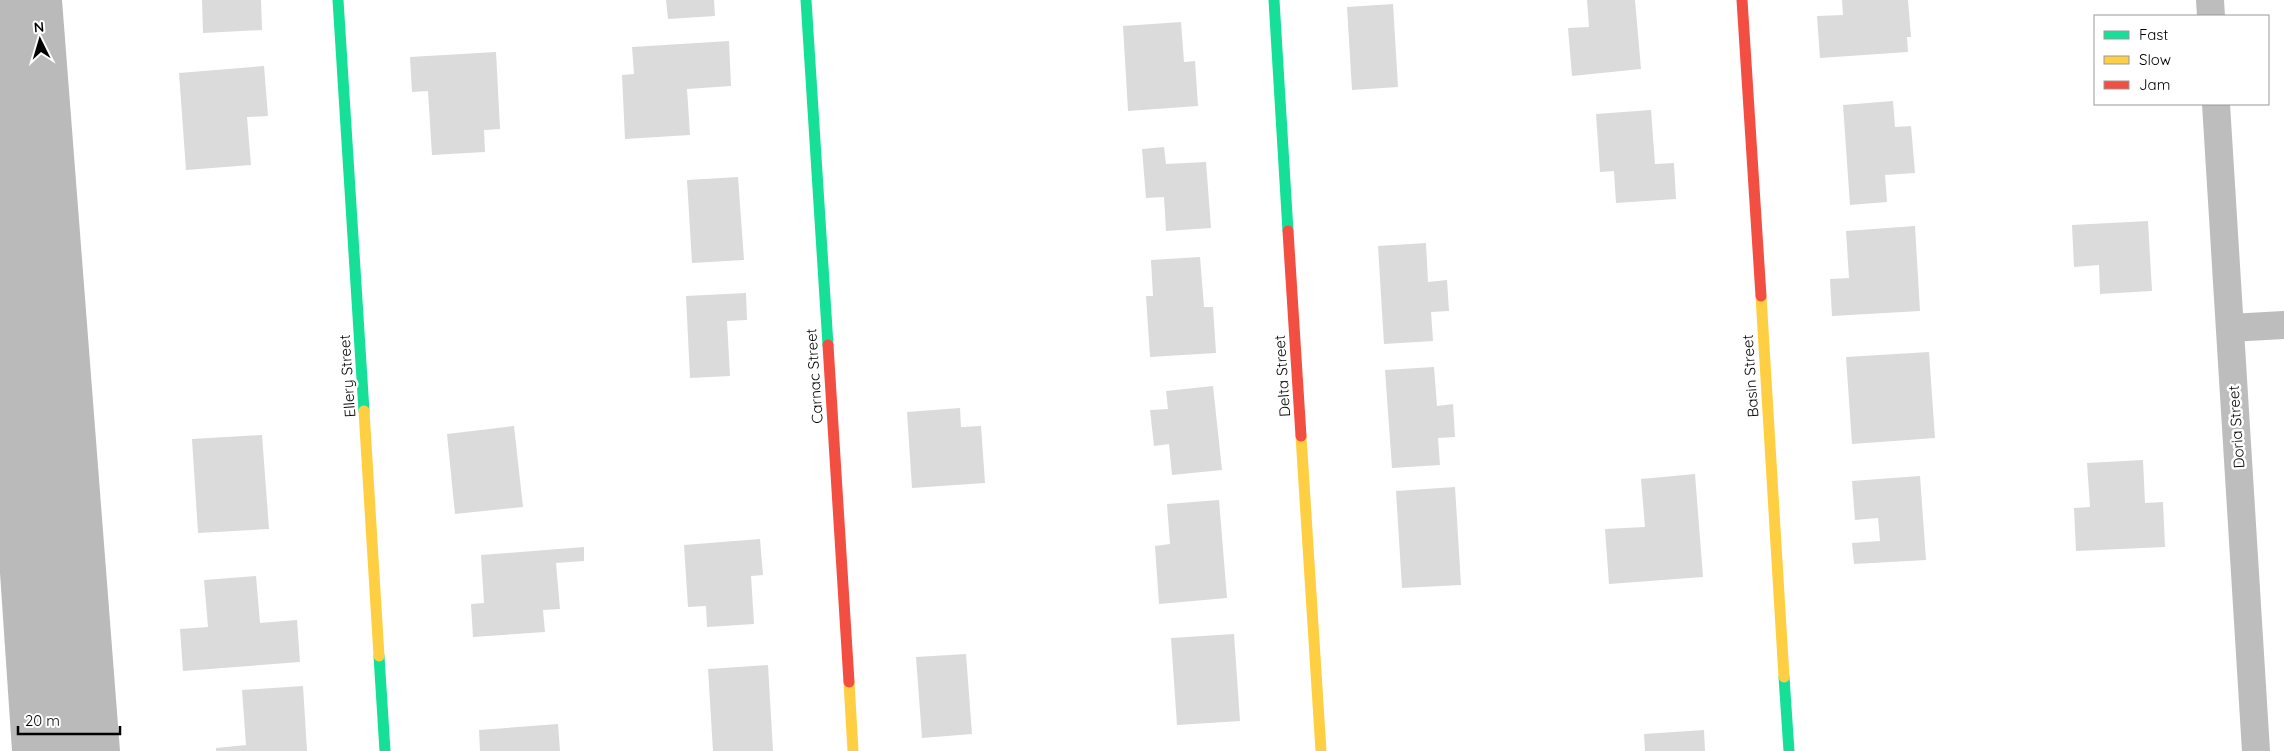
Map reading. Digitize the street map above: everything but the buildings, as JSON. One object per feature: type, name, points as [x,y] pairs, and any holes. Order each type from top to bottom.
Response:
[{"type":"street","name":"Ellery Street","points":[[338,0],[385,751]]},
{"type":"street","name":"Carnac Street","points":[[806,0],[853,751]]},
{"type":"street","name":"Delta Street","points":[[1274,0],[1320,751]]},
{"type":"street","name":"Basin Street","points":[[1742,0],[1789,751]]},
{"type":"street","points":[[2210,0],[2211,15]]},
{"type":"street","name":"Doria Street","points":[[2216,105],[2256,751]]},
{"type":"street","points":[[2230,328],[2284,325]]},
{"type":"shaded area","points":[[0,0],[62,0],[120,751],[12,751],[0,573]]},
{"type":"traffic: fast","points":[[338,0],[364,411]]},
{"type":"traffic: fast","points":[[806,0],[828,345]]},
{"type":"traffic: fast","points":[[1274,0],[1288,231]]},
{"type":"traffic: fast","points":[[379,656],[385,751]]},
{"type":"traffic: fast","points":[[1784,677],[1789,751]]},
{"type":"traffic: slow","points":[[1761,296],[1784,677]]},
{"type":"traffic: slow","points":[[364,411],[379,656]]},
{"type":"traffic: slow","points":[[1301,436],[1321,751]]},
{"type":"traffic: slow","points":[[849,682],[853,751]]},
{"type":"traffic: jam","points":[[1742,0],[1761,296]]},
{"type":"traffic: jam","points":[[1288,231],[1301,436]]},
{"type":"traffic: jam","points":[[828,345],[849,682]]}]
